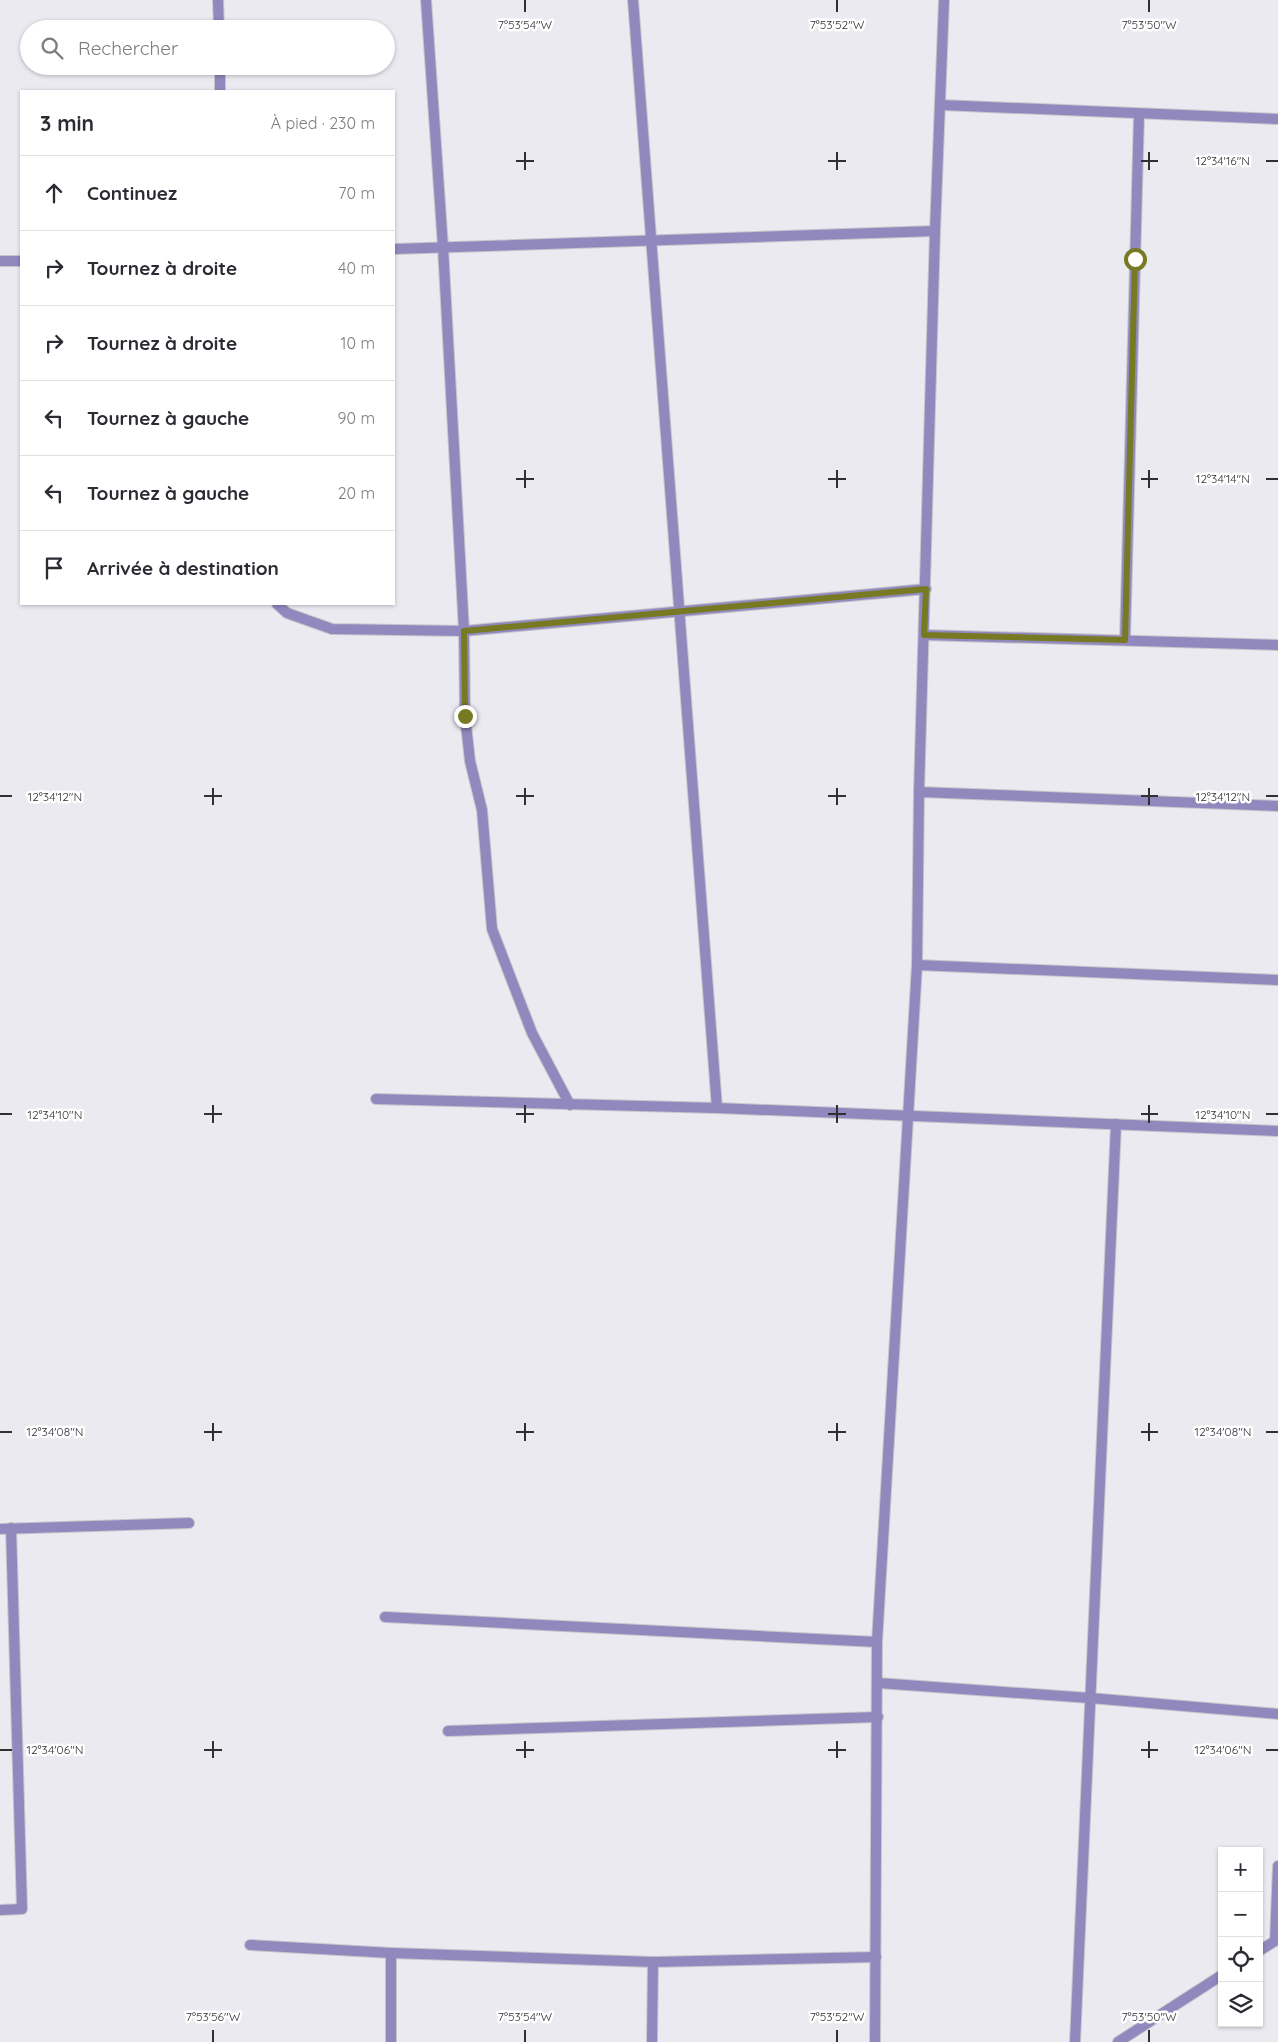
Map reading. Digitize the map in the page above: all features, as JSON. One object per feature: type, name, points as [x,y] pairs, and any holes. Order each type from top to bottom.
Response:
[{"type":"street","points":[[218,0],[219,20]]},
{"type":"street","points":[[426,0],[443,247],[464,631],[465,716],[470,761],[482,810],[492,928],[532,1033],[570,1105]]},
{"type":"street","points":[[633,0],[717,1108]]},
{"type":"street","points":[[875,2042],[877,1642],[917,965],[919,792],[935,231],[944,0]]},
{"type":"street","points":[[220,75],[220,90]]},
{"type":"street","points":[[941,105],[1278,120]]},
{"type":"street","points":[[1125,640],[1139,114]]},
{"type":"street","points":[[395,249],[935,231]]},
{"type":"street","points":[[0,261],[20,261]]},
{"type":"street","points":[[278,605],[287,613],[332,630],[464,631],[926,589]]},
{"type":"street","points":[[924,635],[1278,645]]},
{"type":"street","points":[[919,792],[1278,806]]},
{"type":"street","points":[[917,965],[1278,980]]},
{"type":"street","points":[[376,1099],[717,1108],[1278,1131]]},
{"type":"street","points":[[1075,2042],[1116,1124]]},
{"type":"street","points":[[0,1910],[22,1909],[5,1529],[189,1523]]},
{"type":"street","points":[[386,1617],[877,1642]]},
{"type":"street","points":[[878,1683],[1278,1714]]},
{"type":"street","points":[[448,1731],[878,1717]]},
{"type":"street","points":[[1263,1949],[1277,1940],[1278,1866]]},
{"type":"street","points":[[250,1945],[391,1953],[653,1962],[876,1957]]},
{"type":"street","points":[[391,1953],[392,2042]]},
{"type":"street","points":[[652,2042],[653,1962]]},
{"type":"street","points":[[1118,2042],[1218,1978]]},
{"type":"route","points":[[465,716],[464,631],[926,589],[924,635],[1125,640],[1135,259]]}]
